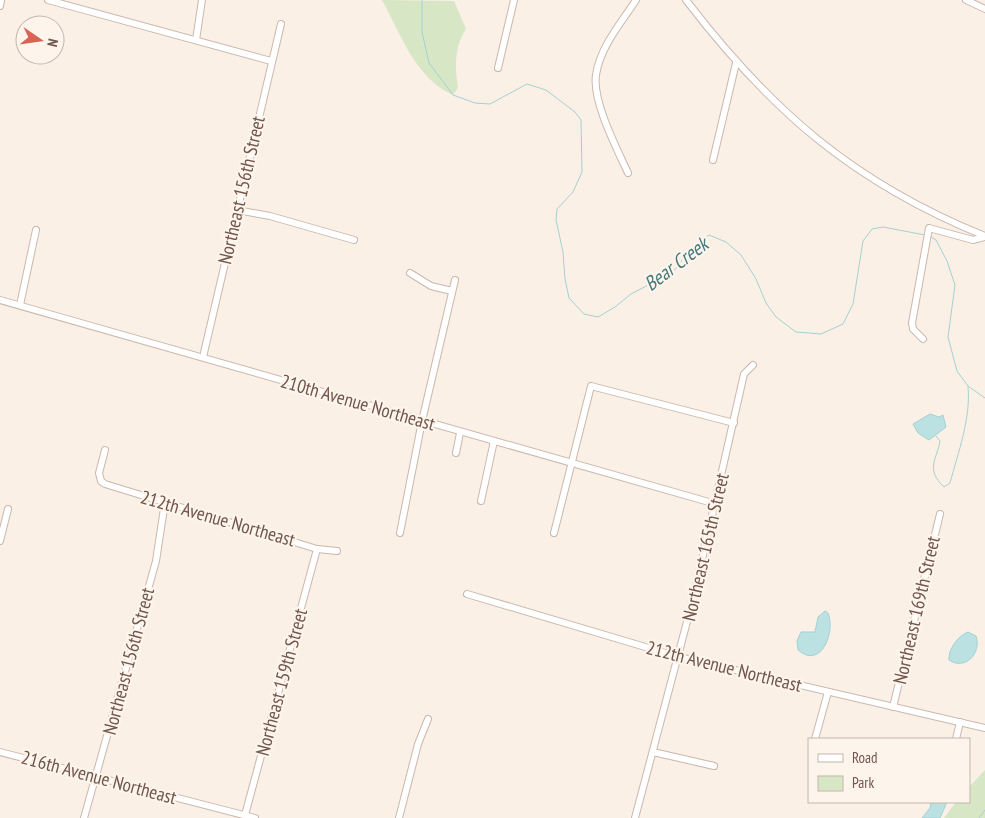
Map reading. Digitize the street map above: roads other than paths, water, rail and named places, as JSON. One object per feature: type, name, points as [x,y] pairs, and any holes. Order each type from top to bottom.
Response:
[{"type":"street","points":[[0,6],[1,0]]},
{"type":"street","points":[[48,0],[271,61]]},
{"type":"street","points":[[196,40],[202,0]]},
{"type":"street","points":[[498,68],[514,0]]},
{"type":"street","points":[[628,173],[605,121],[595,77],[605,48],[636,0]]},
{"type":"street","points":[[686,0],[736,63],[782,109],[843,160],[902,197],[985,237]]},
{"type":"street","points":[[966,0],[985,9]]},
{"type":"street","name":"Northeast 156th Street","points":[[203,357],[281,24]]},
{"type":"street","points":[[712,160],[736,63]]},
{"type":"street","points":[[237,210],[270,216],[354,240]]},
{"type":"street","points":[[923,339],[913,329],[912,323],[928,231],[931,228],[973,240],[985,237]]},
{"type":"street","points":[[20,305],[36,230]]},
{"type":"street","points":[[410,273],[431,286],[452,292]]},
{"type":"street","points":[[400,533],[422,421],[455,280]]},
{"type":"street","name":"210th Avenue Northeast","points":[[0,300],[716,504]]},
{"type":"street","name":"Northeast 165th Street","points":[[636,818],[679,656],[716,504],[744,374],[753,366]]},
{"type":"street","points":[[554,534],[591,386],[734,423]]},
{"type":"street","points":[[456,453],[460,432]]},
{"type":"street","points":[[481,501],[494,441]]},
{"type":"street","name":"212th Avenue Northeast","points":[[105,450],[99,473],[101,480],[106,484],[317,549],[337,551]]},
{"type":"street","name":"Northeast 156th Street","points":[[84,818],[156,561],[165,502]]},
{"type":"street","points":[[0,541],[8,509]]},
{"type":"street","name":"Northeast 169th Street","points":[[894,706],[940,514]]},
{"type":"street","name":"Northeast 159th Street","points":[[244,816],[317,549]]},
{"type":"street","name":"212th Avenue Northeast","points":[[466,594],[679,656],[985,728]]},
{"type":"street","points":[[815,738],[828,692]]},
{"type":"street","points":[[399,818],[418,744],[428,719]]},
{"type":"street","points":[[956,738],[960,722]]},
{"type":"street","name":"216th Avenue Northeast","points":[[0,752],[255,818]]},
{"type":"street","points":[[653,752],[714,766]]},
{"type":"water","points":[[930,414],[939,417],[943,415],[946,427],[929,440],[918,433],[913,424]]},
{"type":"water","points":[[825,611],[828,613],[830,630],[825,646],[814,655],[806,655],[798,650],[797,641],[801,632],[815,632],[818,617]]},
{"type":"water","points":[[968,632],[976,636],[977,648],[974,654],[966,662],[955,663],[949,660],[954,643]]},
{"type":"water","points":[[931,803],[947,803],[940,818],[922,818],[930,808]]},
{"type":"waterway","name":"Bear Creek","points":[[422,0],[422,32],[429,63],[453,95],[475,103],[490,104],[527,84],[546,90],[575,112],[581,120],[582,172],[573,192],[557,209],[556,220],[563,252],[565,279],[569,298],[584,314],[598,317],[615,307],[631,294],[673,272],[690,250],[709,235],[726,242],[741,255],[756,279],[766,303],[776,317],[796,332],[821,334],[843,324],[853,304],[863,241],[872,229],[883,227],[925,235]]},
{"type":"waterway","name":"Bear Creek","points":[[931,237],[936,240],[947,261],[955,285],[948,337],[957,371],[968,386],[985,398]]},
{"type":"waterway","points":[[936,436],[940,441],[934,469],[938,481],[944,487],[950,483],[963,435],[968,411],[968,387]]},
{"type":"waterway","points":[[979,818],[985,810]]}]
